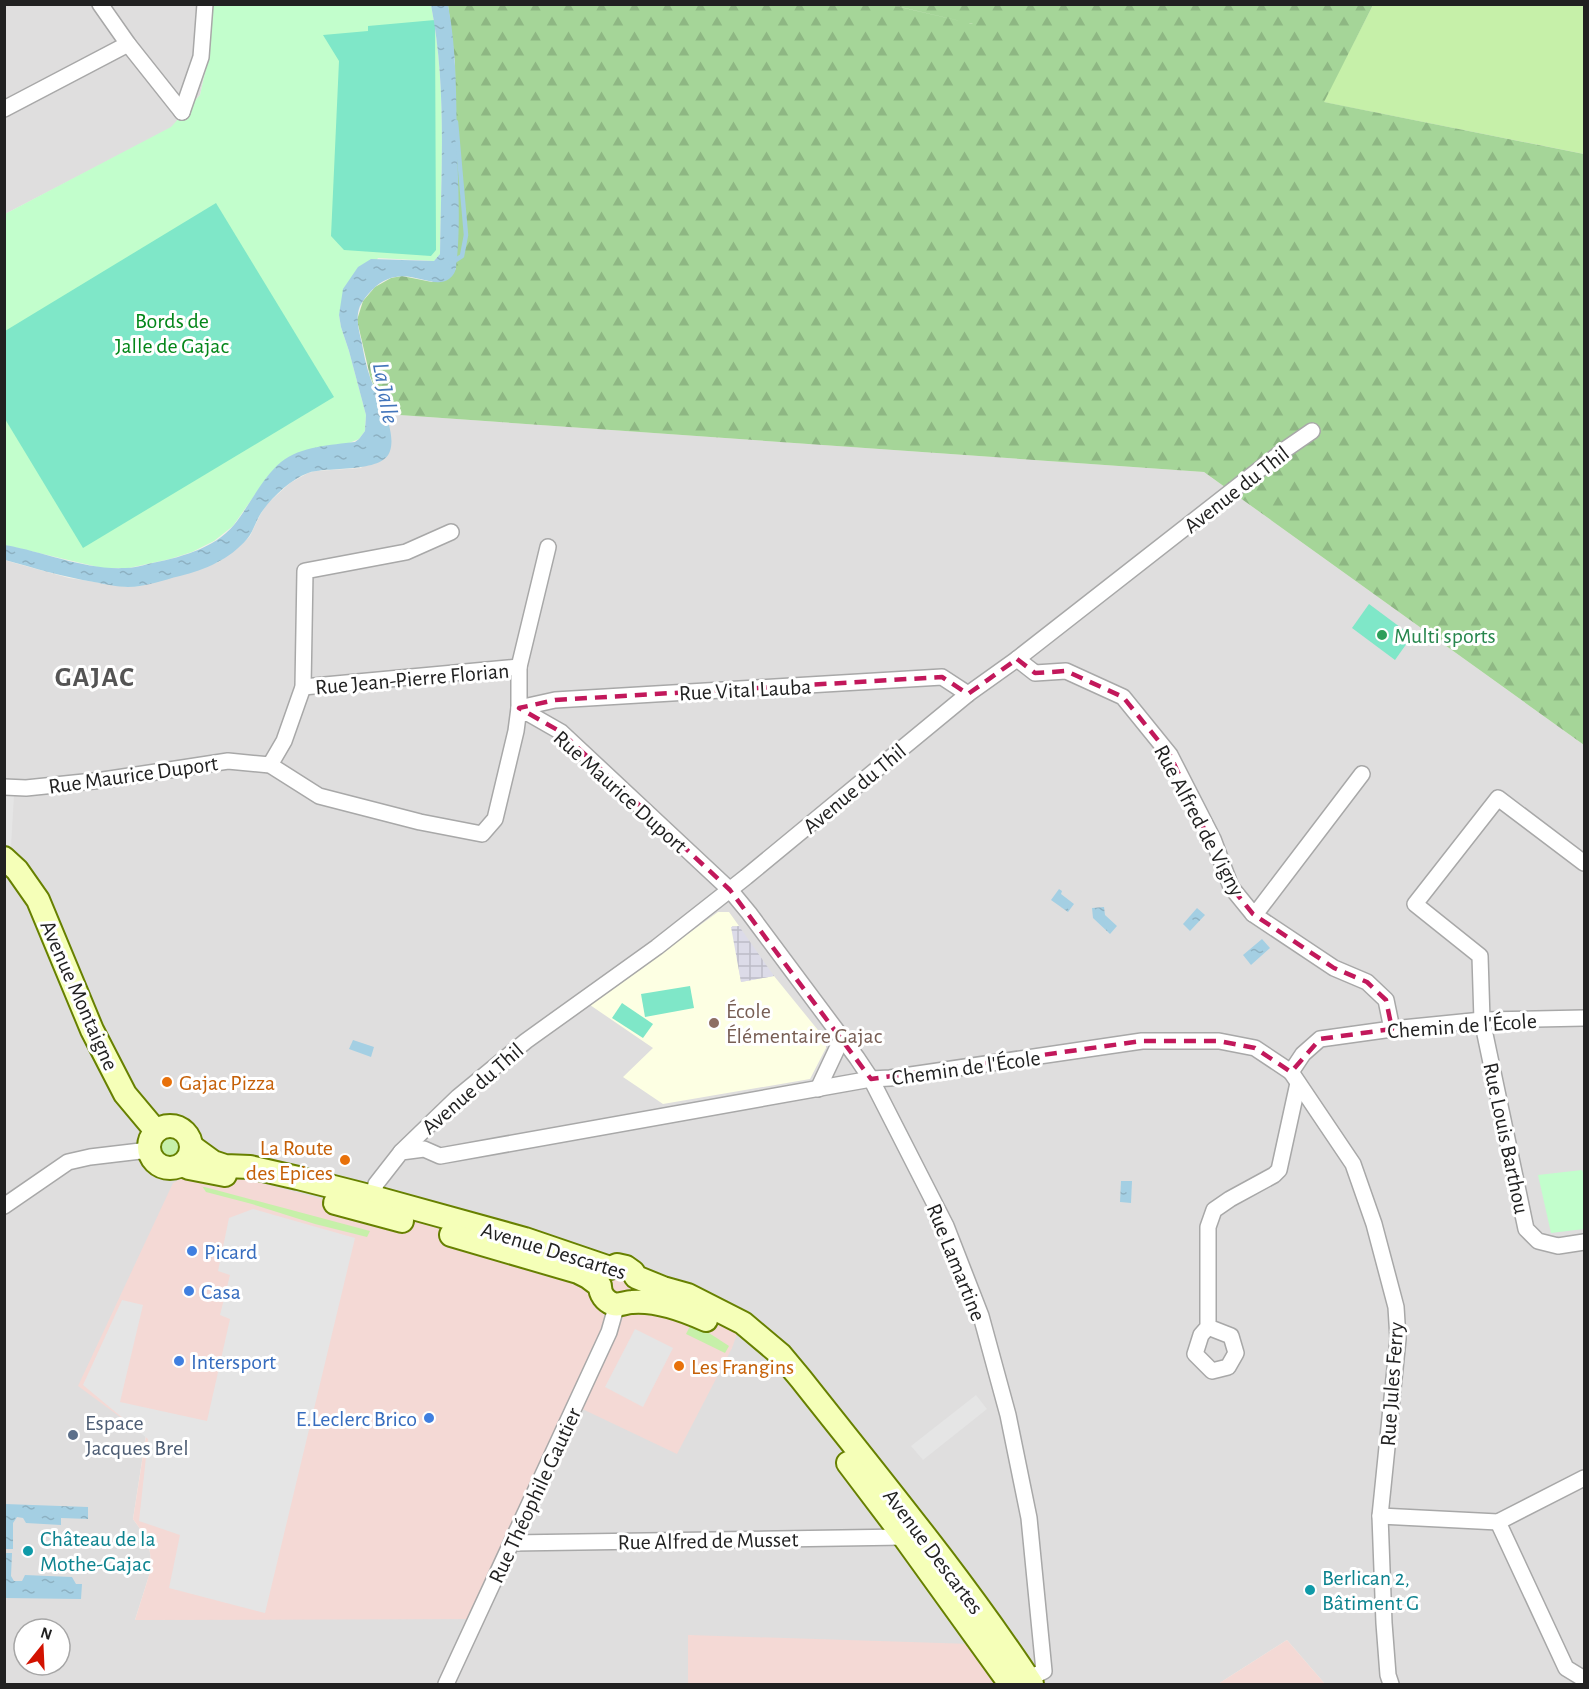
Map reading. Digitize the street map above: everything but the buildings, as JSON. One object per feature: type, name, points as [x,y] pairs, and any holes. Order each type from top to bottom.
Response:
[{"type":"main road","name":"Avenue Montaigne","points":[[4,858],[17,870],[38,900],[92,1030],[125,1094],[153,1141]]},
{"type":"main road","points":[[166,1127],[180,1129],[188,1137],[186,1155],[172,1168],[161,1167],[152,1159],[153,1141],[166,1127]]},
{"type":"main road","name":"Avenue Descartes","points":[[186,1155],[225,1166],[250,1167],[298,1178],[371,1205],[525,1239],[605,1277]]},
{"type":"main road","name":"Avenue Descartes","points":[[617,1265],[626,1267],[636,1277],[687,1295],[743,1323],[781,1355],[923,1534],[1023,1683],[904,1537],[786,1383],[758,1354],[723,1328],[684,1310],[659,1304],[612,1304],[604,1299],[600,1291],[605,1277],[617,1265]]},
{"type":"main road","points":[[623,1303],[635,1296],[639,1288],[636,1277]]},
{"type":"street","points":[[100,4],[128,44],[182,112],[201,57],[205,4]]},
{"type":"street","points":[[4,109],[128,44]]},
{"type":"street","name":"Avenue du Thil","points":[[401,1152],[458,1097],[526,1041],[657,947],[730,890],[968,694],[1017,659],[1283,451],[1312,431]]},
{"type":"street","points":[[270,765],[284,741],[303,687],[305,571],[406,552],[451,532]]},
{"type":"street","points":[[519,667],[548,547]]},
{"type":"street","name":"Rue Alfred de Vigny","points":[[1017,659],[1035,673],[1066,671],[1123,697],[1170,755],[1213,839],[1231,887],[1253,914],[1334,968],[1367,982],[1386,1000],[1392,1029]]},
{"type":"street","name":"Rue Jean-Pierre Florian","points":[[303,687],[519,667],[519,708]]},
{"type":"street","name":"Rue Vital Lauba","points":[[519,708],[555,700],[942,677],[968,694]]},
{"type":"street","name":"Rue Maurice Duport","points":[[4,787],[26,788],[103,780],[228,761],[270,765],[320,796],[420,822],[482,834],[495,819],[516,731],[519,708],[561,732],[730,890]]},
{"type":"street","points":[[1253,914],[1267,899],[1362,774]]},
{"type":"street","name":"Rue Louis Barthou","points":[[1584,863],[1497,798],[1415,904],[1480,956],[1482,1020],[1526,1229],[1538,1241],[1558,1246],[1584,1242]]},
{"type":"street","name":"Rue Lamartine","points":[[730,890],[871,1079],[946,1226],[981,1316],[1008,1415],[1029,1518],[1044,1671],[1023,1683]]},
{"type":"street","name":"Chemin de l'École","points":[[401,1152],[424,1149],[440,1156],[871,1079],[1142,1041],[1219,1041],[1255,1048],[1295,1078],[1303,1054],[1320,1039],[1482,1020],[1584,1018]]},
{"type":"street","points":[[818,1089],[842,1038]]},
{"type":"street","points":[[1208,1327],[1208,1227],[1214,1210],[1279,1170],[1295,1078]]},
{"type":"street","name":"Rue Jules Ferry","points":[[1295,1078],[1353,1164],[1374,1224],[1396,1307],[1398,1339],[1380,1516],[1384,1623],[1388,1675],[1391,1684]]},
{"type":"street","points":[[4,1206],[68,1162],[153,1141]]},
{"type":"street","points":[[371,1205],[376,1184],[401,1152]]},
{"type":"street","name":"Rue Théophile Gautier","points":[[446,1684],[623,1303]]},
{"type":"street","points":[[1380,1516],[1498,1522],[1584,1478]]},
{"type":"street","points":[[1498,1522],[1566,1668],[1584,1679]]},
{"type":"street","name":"Rue Alfred de Musset","points":[[512,1543],[904,1537]]},
{"type":"highlighted area","points":[[1017,659],[1035,673],[1066,671],[1123,697],[1170,755],[1231,887],[1253,914],[1334,968],[1367,982],[1386,1000],[1392,1029],[1320,1039],[1291,1072],[1255,1048],[1219,1041],[1142,1041],[871,1079],[730,890],[561,732],[519,708],[555,700],[942,677],[968,694]]},
{"type":"shaded area","points":[[5,5],[210,5],[210,50],[200,95],[171,128],[5,214]]},
{"type":"shaded area","points":[[385,414],[1204,472],[1584,745],[1584,1684],[1325,1684],[1287,1640],[1218,1684],[1013,1684],[688,1635],[688,1684],[5,1684],[4,560],[69,578],[128,587],[140,586],[219,562],[250,536],[267,504],[290,483],[308,473],[361,468],[390,435]],"holes":[[[732,1348],[575,1405],[135,1620],[152,1566],[148,1540],[133,1519],[146,1435]]]},
{"type":"shaded area","points":[[5,794],[14,795],[11,847],[5,844]]},
{"type":"shaded area","name":"École Élémentaire Gajac","points":[[718,912],[729,912],[739,926],[732,926],[741,982],[774,976],[826,1040],[826,1048],[810,1079],[663,1104],[623,1077],[653,1048],[590,1005]]},
{"type":"shaded area","points":[[739,926],[774,976],[741,982],[731,927]]},
{"type":"shaded area","points":[[212,1173],[254,1181],[334,1202],[406,1215],[552,1254],[661,1291],[739,1328],[732,1348],[677,1454],[576,1406],[475,1619],[135,1620],[152,1566],[148,1540],[133,1519],[146,1436],[78,1386],[173,1183],[190,1174]]},
{"type":"shaded area","points":[[253,1209],[355,1238],[265,1613],[169,1588],[180,1535],[139,1521],[148,1439],[83,1385],[122,1300],[143,1305],[120,1402],[207,1421],[230,1319],[220,1315],[230,1275],[218,1271],[229,1218]]},
{"type":"shaded area","points":[[635,1329],[673,1348],[643,1407],[605,1387]]},
{"type":"shaded area","points":[[976,1395],[987,1409],[923,1460],[911,1446]]},
{"type":"shaded area","points":[[688,1635],[972,1644],[1013,1684],[688,1684]]},
{"type":"shaded area","points":[[1287,1640],[1325,1684],[1218,1684]]},
{"type":"green space","points":[[887,4],[973,24],[892,5],[1373,5],[1324,102],[1584,154],[1584,745],[1204,472],[385,414],[370,376],[357,320],[363,301],[375,287],[391,278],[402,276],[432,282],[456,269],[455,62],[448,5]]},
{"type":"green space","name":"Bords de Jalle de Gajac","points":[[210,5],[431,5],[441,97],[440,254],[434,261],[378,258],[339,315],[366,415],[365,431],[359,439],[268,476],[233,526],[214,541],[192,552],[170,559],[129,568],[102,568],[5,545],[5,214],[171,127],[200,95],[210,50]]},
{"type":"green space","points":[[1373,5],[1584,5],[1584,154],[1323,102]]},
{"type":"green space","points":[[435,20],[436,250],[431,256],[344,250],[331,236],[339,61],[323,35],[368,31],[368,26]]},
{"type":"green space","points":[[216,203],[334,397],[83,548],[5,419],[5,331]]},
{"type":"green space","points":[[1369,604],[1412,636],[1395,660],[1352,628]]},
{"type":"green space","points":[[690,986],[694,1008],[645,1017],[641,994]]},
{"type":"green space","points":[[622,1003],[653,1024],[643,1038],[612,1018]]},
{"type":"green space","points":[[166,1137],[174,1137],[181,1144],[181,1152],[174,1159],[166,1159],[159,1152],[159,1144]]},
{"type":"green space","points":[[1582,1170],[1584,1175],[1584,1229],[1551,1233],[1538,1175]]},
{"type":"green space","points":[[202,1186],[370,1231],[367,1237],[315,1224],[206,1192]]},
{"type":"green space","points":[[692,1322],[729,1346],[725,1353],[686,1334]]},
{"type":"water","points":[[431,5],[448,5],[453,40],[459,206],[456,269],[449,279],[442,282],[405,276],[383,281],[370,292],[360,306],[358,325],[366,365],[391,433],[390,451],[385,458],[366,466],[316,471],[301,476],[270,501],[249,536],[233,552],[199,570],[154,583],[135,587],[115,586],[60,575],[5,560],[5,545],[110,568],[134,567],[195,551],[216,540],[234,525],[267,476],[281,462],[307,449],[355,442],[359,439],[365,431],[366,415],[341,327],[339,315],[343,289],[358,267],[371,259],[434,261],[440,254],[441,97]]},
{"type":"water","points":[[1059,889],[1062,891],[1061,894],[1074,904],[1068,912],[1051,900]]},
{"type":"water","points":[[1104,907],[1105,915],[1117,926],[1110,934],[1093,918],[1092,908]]},
{"type":"water","points":[[1197,908],[1205,915],[1190,931],[1183,924]]},
{"type":"water","points":[[1262,939],[1270,948],[1251,965],[1243,955]]},
{"type":"water","points":[[353,1040],[374,1047],[371,1057],[349,1049]]},
{"type":"water","points":[[1121,1181],[1132,1181],[1131,1203],[1120,1202]]},
{"type":"water","points":[[5,1504],[88,1507],[88,1519],[61,1518],[61,1525],[26,1523],[23,1518],[17,1517],[13,1523],[13,1549],[5,1549]]},
{"type":"water","points":[[5,1553],[12,1553],[11,1576],[14,1581],[22,1581],[25,1575],[72,1577],[76,1584],[82,1584],[81,1599],[5,1598]]},
{"type":"waterway","name":"La Jalle","points":[[451,263],[462,256],[466,235],[456,122]]},
{"type":"place","name":"Multi sports","points":[[1382,635]]},
{"type":"place","name":"École Élémentaire Gajac","points":[[714,1023]]},
{"type":"place","name":"Gajac Pizza","points":[[167,1082]]},
{"type":"place","name":"La Route des Epices","points":[[345,1160]]},
{"type":"place","name":"Picard","points":[[192,1251]]},
{"type":"place","name":"Casa","points":[[189,1291]]},
{"type":"place","name":"Intersport","points":[[179,1361]]},
{"type":"place","name":"Les Frangins","points":[[679,1366]]},
{"type":"place","name":"E.Leclerc Brico","points":[[429,1418]]},
{"type":"place","name":"Espace Jacques Brel","points":[[73,1435]]},
{"type":"place","name":"Château de la Mothe-Gajac","points":[[28,1551]]},
{"type":"place","name":"Berlican 2, Bâtiment G","points":[[1310,1590]]},
{"type":"district","name":"GAJAC","points":[[95,676]]}]
